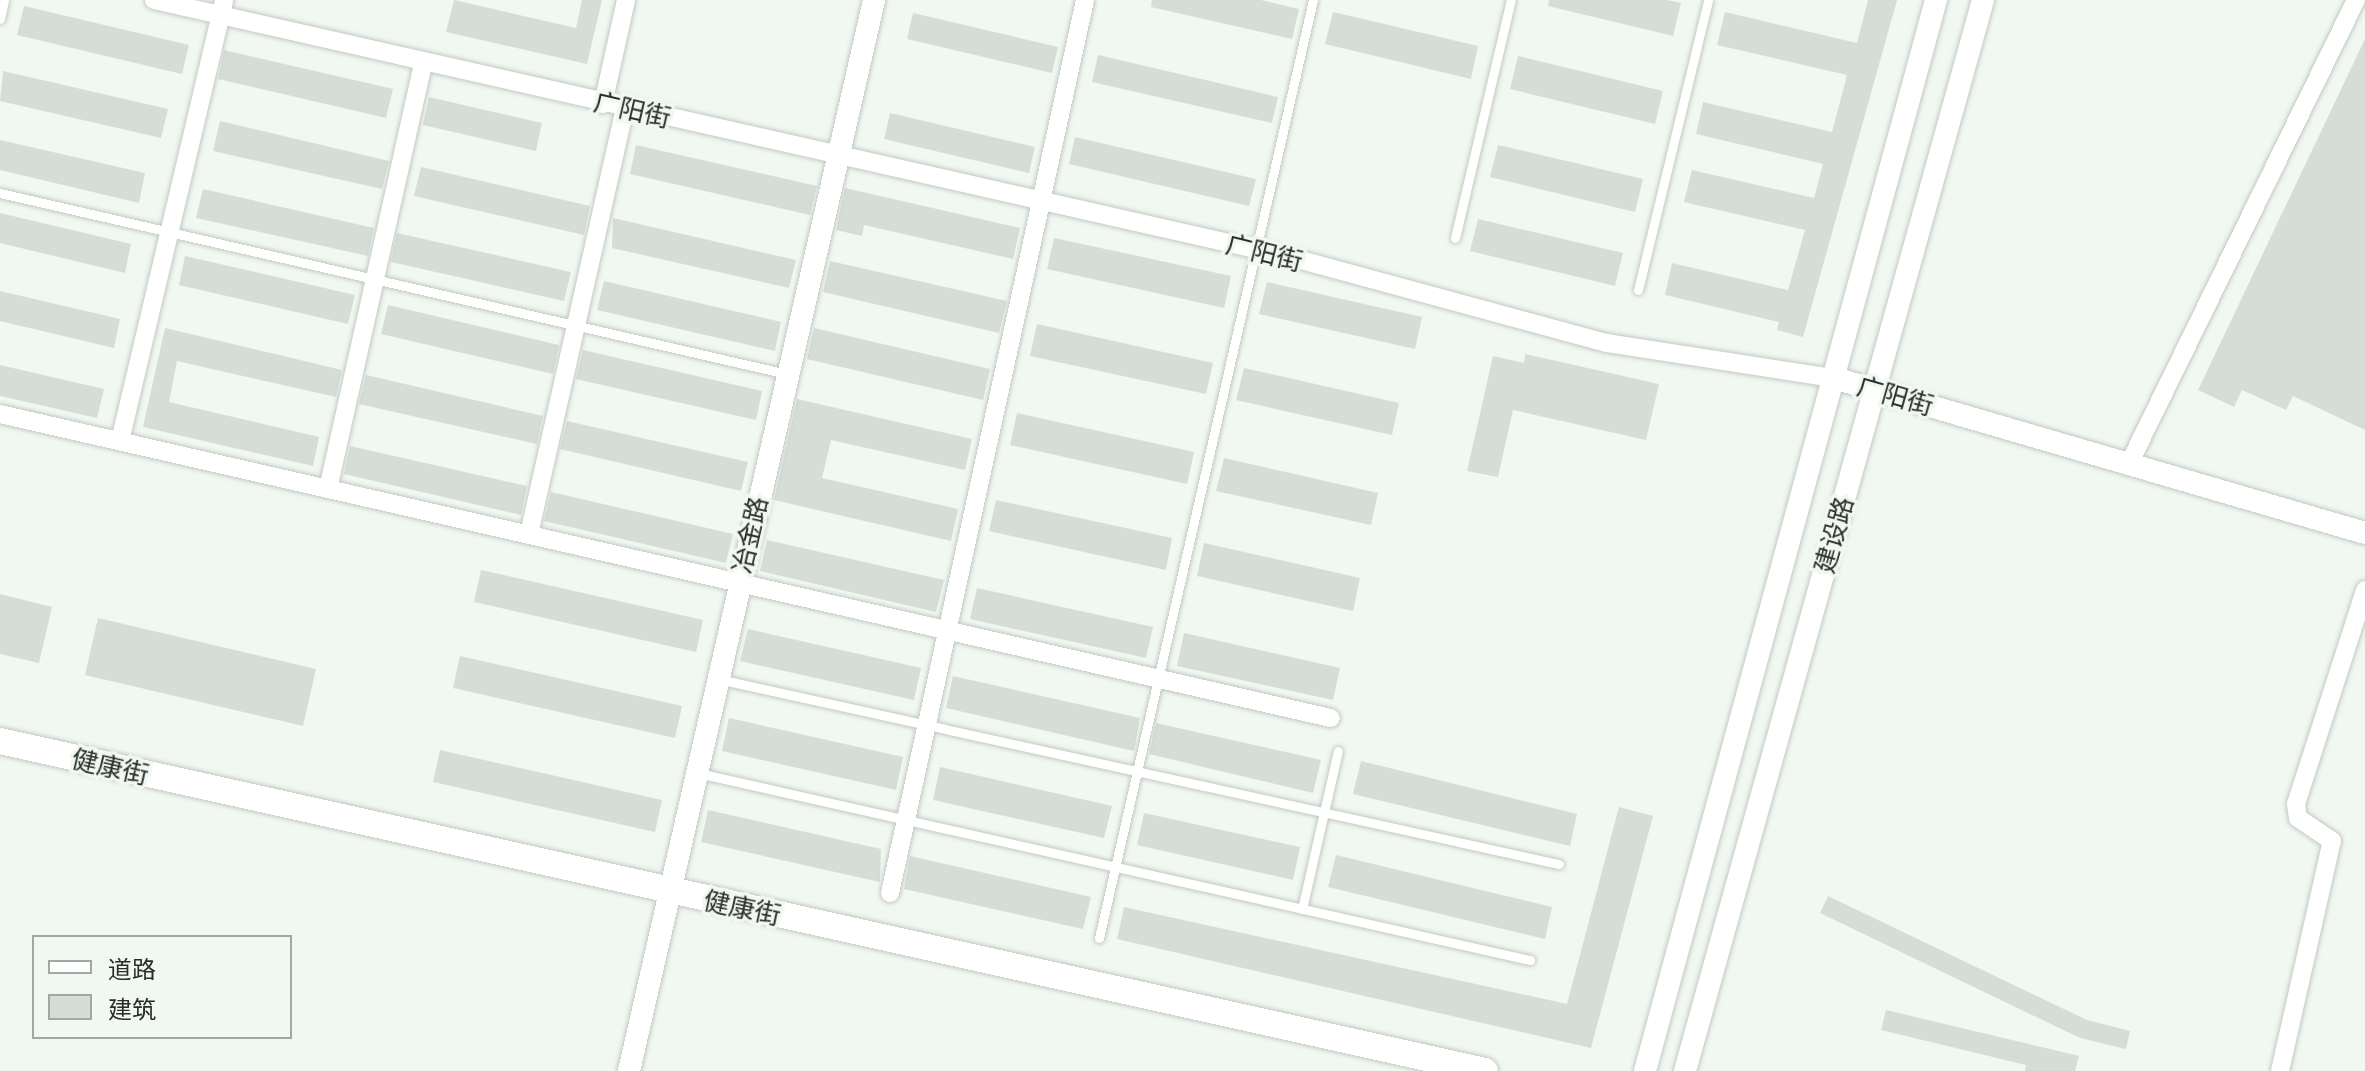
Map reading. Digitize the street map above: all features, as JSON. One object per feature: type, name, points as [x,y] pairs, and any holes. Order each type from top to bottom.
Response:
[{"type":"main road","name":"健康街","points":[[0,741],[668,892],[1485,1071]]},
{"type":"street","name":"广阳街","points":[[154,0],[222,8],[423,63],[1256,250],[1607,343],[1834,378],[2365,533]]},
{"type":"street","points":[[603,104],[626,0]]},
{"type":"street","name":"冶金路","points":[[629,1071],[874,0]]},
{"type":"street","points":[[890,893],[1085,0]]},
{"type":"street","name":"建设路","points":[[1645,1071],[1936,0]]},
{"type":"street","name":"建设路","points":[[1685,1071],[1983,0]]},
{"type":"street","points":[[2129,464],[2356,0]]},
{"type":"street","points":[[120,441],[222,8]]},
{"type":"street","points":[[328,489],[423,63]]},
{"type":"street","points":[[529,534],[625,109]]},
{"type":"street","points":[[0,414],[1331,718]]},
{"type":"street","points":[[2280,1071],[2332,841],[2298,818],[2296,804],[2365,590]]},
{"type":"lane","points":[[0,19],[4,0]]},
{"type":"lane","points":[[1099,938],[1313,0]]},
{"type":"lane","points":[[1455,238],[1511,0]]},
{"type":"lane","points":[[1638,290],[1708,0]]},
{"type":"lane","points":[[0,193],[787,374]]},
{"type":"lane","points":[[717,679],[1559,864]]},
{"type":"lane","points":[[1302,909],[1338,751]]},
{"type":"lane","points":[[695,773],[1530,960]]},
{"type":"building","points":[[454,0],[576,28],[582,0],[602,0],[587,64],[446,32]]},
{"type":"building","points":[[1152,0],[1261,0],[1299,9],[1292,39],[1151,7]]},
{"type":"building","points":[[1549,0],[1667,0],[1681,3],[1673,36],[1548,6]]},
{"type":"building","points":[[1868,0],[1897,0],[1803,337],[1777,330],[1779,322],[1665,295],[1672,263],[1788,290],[1805,230],[1684,202],[1692,170],[1814,198],[1823,164],[1696,134],[1703,102],[1832,132],[1847,75],[1717,45],[1725,12],[1857,43]]},
{"type":"building","points":[[24,6],[189,45],[182,74],[17,35]]},
{"type":"building","points":[[1333,12],[1478,46],[1471,79],[1325,44]]},
{"type":"building","points":[[913,13],[1058,47],[1052,73],[907,39]]},
{"type":"building","points":[[2365,39],[2365,430],[2293,396],[2286,410],[2242,390],[2234,407],[2198,390]]},
{"type":"building","points":[[224,50],[393,89],[386,118],[218,79]]},
{"type":"building","points":[[1098,55],[1278,97],[1272,123],[1092,82]]},
{"type":"building","points":[[1518,56],[1663,91],[1655,124],[1510,89]]},
{"type":"building","points":[[3,71],[168,109],[161,138],[0,101]]},
{"type":"building","points":[[429,97],[542,123],[536,151],[423,125]]},
{"type":"building","points":[[890,113],[1035,147],[1029,173],[884,139]]},
{"type":"building","points":[[220,121],[389,161],[382,189],[213,151]]},
{"type":"building","points":[[1075,137],[1256,179],[1249,206],[1069,164]]},
{"type":"building","points":[[0,140],[145,173],[139,203],[0,170]]},
{"type":"building","points":[[636,145],[817,186],[810,215],[630,174]]},
{"type":"building","points":[[1498,145],[1643,179],[1635,212],[1490,177]]},
{"type":"building","points":[[421,167],[590,206],[584,235],[414,196]]},
{"type":"building","points":[[845,188],[1020,228],[1013,259],[864,225],[862,236],[836,230]]},
{"type":"building","points":[[203,189],[374,228],[368,256],[196,218]]},
{"type":"building","points":[[0,213],[131,244],[125,273],[0,243]]},
{"type":"building","points":[[613,218],[796,260],[789,288],[612,248]]},
{"type":"building","points":[[1478,219],[1623,253],[1615,286],[1470,251]]},
{"type":"building","points":[[397,233],[571,272],[564,301],[391,262]]},
{"type":"building","points":[[1054,238],[1231,276],[1224,308],[1047,269]]},
{"type":"building","points":[[185,256],[355,295],[348,324],[179,285]]},
{"type":"building","points":[[830,261],[1007,301],[999,333],[823,292]]},
{"type":"building","points":[[604,281],[781,322],[775,351],[597,310]]},
{"type":"building","points":[[1267,282],[1422,317],[1415,349],[1259,314]]},
{"type":"building","points":[[0,291],[120,319],[114,348],[0,321]]},
{"type":"building","points":[[388,305],[559,345],[553,374],[381,334]]},
{"type":"building","points":[[1037,324],[1213,363],[1206,394],[1030,356]]},
{"type":"building","points":[[165,328],[342,370],[336,397],[177,361],[169,402],[319,437],[313,466],[143,427]]},
{"type":"building","points":[[814,328],[990,369],[983,400],[807,359]]},
{"type":"building","points":[[583,350],[762,391],[756,420],[576,379]]},
{"type":"building","points":[[1525,354],[1659,384],[1646,440],[1513,410],[1498,477],[1467,471],[1493,356],[1524,363]]},
{"type":"building","points":[[0,365],[104,389],[97,418],[0,396]]},
{"type":"building","points":[[1244,368],[1399,403],[1392,435],[1236,400]]},
{"type":"building","points":[[366,375],[543,416],[537,444],[359,404]]},
{"type":"building","points":[[797,399],[972,439],[965,470],[831,440],[822,478],[958,509],[951,541],[774,500]]},
{"type":"building","points":[[1017,413],[1194,452],[1187,484],[1010,445]]},
{"type":"building","points":[[567,421],[748,462],[741,491],[560,449]]},
{"type":"building","points":[[350,446],[527,486],[521,515],[344,474]]},
{"type":"building","points":[[1224,458],[1378,493],[1371,525],[1216,491]]},
{"type":"building","points":[[551,492],[733,534],[726,563],[544,521]]},
{"type":"building","points":[[996,500],[1172,538],[1166,570],[989,531]]},
{"type":"building","points":[[767,540],[944,580],[936,612],[760,571]]},
{"type":"building","points":[[1204,543],[1360,578],[1353,611],[1197,576]]},
{"type":"building","points":[[481,570],[703,620],[696,652],[474,602]]},
{"type":"building","points":[[977,588],[1153,627],[1146,658],[970,619]]},
{"type":"building","points":[[0,594],[52,607],[39,663],[0,654]]},
{"type":"building","points":[[98,618],[316,669],[303,726],[85,675]]},
{"type":"building","points":[[748,629],[921,668],[914,700],[740,661]]},
{"type":"building","points":[[1184,633],[1340,668],[1333,700],[1177,666]]},
{"type":"building","points":[[460,656],[682,706],[675,738],[453,688]]},
{"type":"building","points":[[953,676],[1140,718],[1134,751],[946,708]]},
{"type":"building","points":[[729,718],[903,757],[896,790],[722,751]]},
{"type":"building","points":[[1156,723],[1321,760],[1313,793],[1149,754]]},
{"type":"building","points":[[440,750],[662,800],[655,832],[433,782]]},
{"type":"building","points":[[1361,761],[1577,814],[1570,846],[1353,794]]},
{"type":"building","points":[[940,767],[1112,806],[1104,838],[933,800]]},
{"type":"building","points":[[1619,807],[1653,816],[1591,1048],[1117,939],[1124,907],[1567,1004]]},
{"type":"building","points":[[708,810],[881,849],[880,882],[701,842]]},
{"type":"building","points":[[1144,813],[1300,847],[1293,880],[1137,845]]},
{"type":"building","points":[[1336,855],[1552,907],[1545,939],[1328,887]]},
{"type":"building","points":[[910,856],[1091,897],[1083,929],[904,889]]},
{"type":"building","points":[[1828,896],[2087,1020],[2130,1031],[2126,1049],[2080,1038],[1820,913]]},
{"type":"building","points":[[1886,1010],[2079,1056],[2075,1071],[2025,1071],[2026,1065],[1881,1030]]}]
